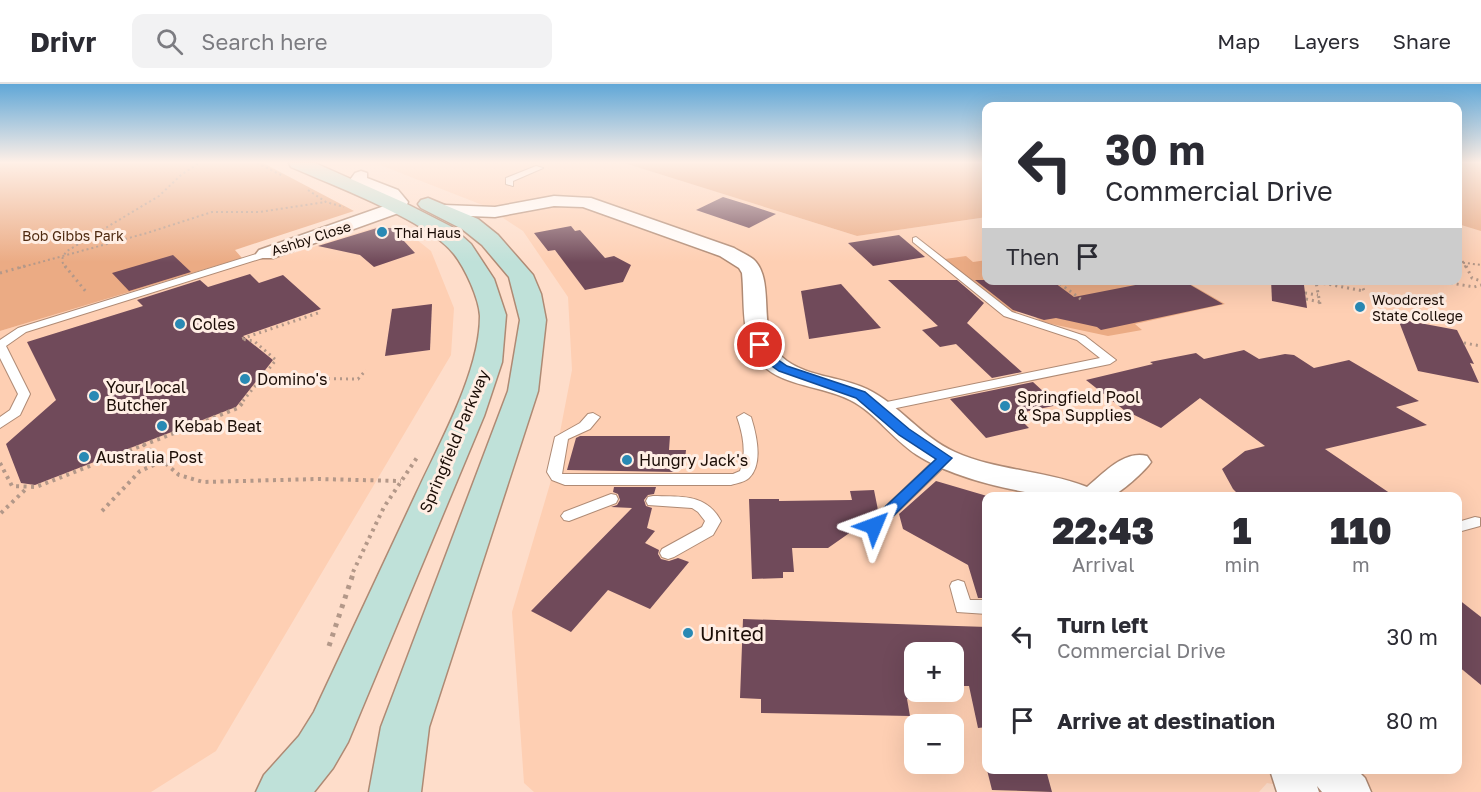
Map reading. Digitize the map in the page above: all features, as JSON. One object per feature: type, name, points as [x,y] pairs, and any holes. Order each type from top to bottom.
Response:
[{"type":"main road","name":"Springfield Parkway","points":[[282,792],[316,752],[331,727],[468,416],[487,362],[493,315],[482,279],[463,249],[444,232],[407,212],[375,208],[355,196]]},
{"type":"main road","points":[[395,792],[408,716],[523,391],[533,320],[528,294],[521,275],[490,240],[470,224],[410,196]]},
{"type":"street","points":[[394,196],[407,212]]},
{"type":"street","points":[[444,210],[495,212],[554,201],[585,202],[736,256],[747,264],[752,273],[760,345],[770,360],[783,368],[860,395],[904,432],[945,458],[968,468],[1072,492]]},
{"type":"street","points":[[490,240],[500,226],[531,207]]},
{"type":"street","name":"Ashby Close","points":[[266,254],[375,208]]},
{"type":"street","points":[[1099,492],[1137,462]]},
{"type":"street","points":[[1292,774],[1298,792]]},
{"type":"street","points":[[1333,774],[1350,792]]},
{"type":"lane","points":[[877,408],[1110,360],[1081,338],[1008,314],[916,240]]},
{"type":"lane","points":[[0,424],[15,412],[24,394],[0,345],[22,330],[266,254]]},
{"type":"lane","points":[[592,417],[585,426],[562,437],[554,472],[557,477],[565,480],[731,480],[743,477],[749,469],[750,440],[750,430],[744,417]]},
{"type":"lane","points":[[874,526],[945,458]]},
{"type":"lane","points":[[568,516],[611,499]]},
{"type":"lane","points":[[653,501],[701,505],[710,512],[713,521],[708,531],[668,553]]},
{"type":"lane","points":[[1462,526],[1475,522]]},
{"type":"lane","points":[[958,586],[963,607],[982,607]]},
{"type":"path","points":[[98,307],[62,263],[62,257],[67,251],[159,196]]},
{"type":"path","points":[[0,273],[212,212],[260,212],[326,202]]},
{"type":"path","points":[[1462,259],[1472,278],[1481,283]]},
{"type":"path","points":[[1464,263],[1481,265]]},
{"type":"path","points":[[1462,285],[1474,287],[1481,283]]},
{"type":"path","points":[[1061,285],[1082,300]]},
{"type":"path","points":[[1306,299],[1320,303],[1317,285]]},
{"type":"path","points":[[1332,285],[1364,291],[1362,285]]},
{"type":"path","points":[[1305,293],[1318,295]]},
{"type":"path","points":[[0,463],[12,486],[36,487],[238,408],[276,360],[254,341],[241,339],[321,312]]},
{"type":"path","points":[[1464,343],[1481,346]]},
{"type":"path","points":[[261,378],[358,379],[366,370]]},
{"type":"path","points":[[144,444],[161,462],[179,475],[202,482],[318,479],[402,481]]},
{"type":"path","points":[[328,648],[357,561],[384,507],[420,453]]},
{"type":"path","points":[[102,512],[140,471],[161,462]]},
{"type":"path","points":[[1,513],[28,487]]},
{"type":"shaded area","points":[[460,196],[729,196],[857,236],[982,218],[982,285],[1462,285],[1462,196],[1481,196],[1481,792],[1315,792],[1267,783],[1259,792],[534,792],[524,783],[512,612],[550,484],[572,370],[568,297],[523,231],[485,206]]},
{"type":"shaded area","points":[[376,227],[402,228],[431,251],[454,308],[451,355],[216,751],[151,792],[0,792],[0,331],[242,258],[266,254],[291,254]]},
{"type":"green space","name":"Bob Gibbs Park","points":[[0,196],[326,196],[354,211],[235,250],[242,258],[0,331]]},
{"type":"green space","points":[[729,196],[982,196],[982,218],[857,236]]},
{"type":"green space","points":[[1462,196],[1481,196],[1481,231],[1462,225]]},
{"type":"green space","points":[[966,256],[973,262],[982,261],[982,285],[1192,285],[1225,304],[1135,324],[1142,330],[1108,336],[1042,322],[1026,310],[1011,313],[945,259]]},
{"type":"building","points":[[723,197],[776,214],[749,228],[696,210]]},
{"type":"building","points":[[571,226],[575,231],[580,230],[605,258],[614,256],[631,265],[623,282],[585,290],[555,250],[548,251],[534,233]]},
{"type":"building","points":[[377,228],[392,228],[415,253],[374,267],[360,255],[318,246]]},
{"type":"building","points":[[899,235],[925,257],[873,266],[848,243]]},
{"type":"building","points":[[173,255],[191,272],[129,291],[112,273]]},
{"type":"building","points":[[250,274],[259,283],[283,275],[321,309],[243,336],[273,360],[236,407],[35,485],[21,483],[6,444],[56,400],[27,342],[143,306],[137,300],[200,280],[208,287]]},
{"type":"building","points":[[888,280],[957,280],[984,303],[967,323],[1022,372],[992,378],[956,344],[940,347],[922,330],[938,326]]},
{"type":"building","points":[[975,280],[982,280],[982,285],[1058,285],[1074,297],[1135,285],[1191,285],[1223,304],[1101,330],[1097,327],[1056,318],[1044,320],[1013,310]]},
{"type":"building","points":[[841,284],[881,328],[809,339],[801,291]]},
{"type":"building","points":[[1271,285],[1304,285],[1307,308],[1272,301]]},
{"type":"building","points":[[432,304],[430,350],[385,356],[392,309]]},
{"type":"building","points":[[1398,319],[1457,330],[1474,364],[1470,363],[1479,383],[1418,371]]},
{"type":"building","points":[[1244,350],[1259,359],[1285,354],[1294,355],[1314,368],[1349,360],[1419,401],[1396,407],[1427,425],[1325,449],[1388,492],[1236,492],[1222,469],[1245,451],[1265,446],[1200,398],[1161,428],[1124,410],[1086,380],[1153,364],[1150,362],[1196,353],[1204,359]]},
{"type":"building","points":[[1033,382],[1058,405],[1015,414],[1029,428],[986,438],[950,399]]},
{"type":"building","name":"Hungry Jack's","points":[[580,436],[670,436],[669,450],[686,450],[684,469],[674,469],[674,472],[567,470],[576,438]]},
{"type":"building","points":[[936,481],[982,495],[982,598],[978,598],[968,565],[903,529],[899,514]]},
{"type":"building","points":[[614,487],[656,487],[654,494],[648,495],[644,500],[646,506],[652,508],[647,528],[655,531],[645,543],[659,550],[658,554],[661,559],[669,561],[678,558],[689,562],[650,609],[608,590],[571,632],[531,611],[632,508],[611,507],[617,505],[620,500],[618,494],[613,492]]},
{"type":"building","points":[[874,490],[878,510],[868,520],[828,548],[792,548],[794,572],[783,572],[783,578],[752,579],[749,499],[852,500],[850,491]]},
{"type":"building","points":[[1462,602],[1481,617],[1481,685],[1462,669]]},
{"type":"building","points":[[743,619],[982,627],[982,728],[978,728],[969,686],[964,686],[964,642],[904,642],[904,702],[908,702],[910,714],[904,716],[761,713],[761,699],[740,698]]},
{"type":"building","points":[[988,774],[1047,774],[1052,792],[992,790]]},
{"type":"place","name":"Thai Haus","points":[[382,232]]},
{"type":"place","name":"Woodcrest State College","points":[[1360,307]]},
{"type":"place","name":"Coles","points":[[180,324]]},
{"type":"place","name":"Domino's","points":[[245,379]]},
{"type":"place","name":"Your Local Butcher","points":[[94,396]]},
{"type":"place","name":"Springfield Pool & Spa Supplies","points":[[1005,406]]},
{"type":"place","name":"Kebab Beat","points":[[162,426]]},
{"type":"place","name":"Australia Post","points":[[84,457]]},
{"type":"place","name":"Hungry Jack's","points":[[627,460]]},
{"type":"place","name":"United","points":[[688,633]]},
{"type":"route","points":[[760,345],[770,360],[783,368],[860,395],[904,432],[927,449],[945,458],[874,526]]}]
